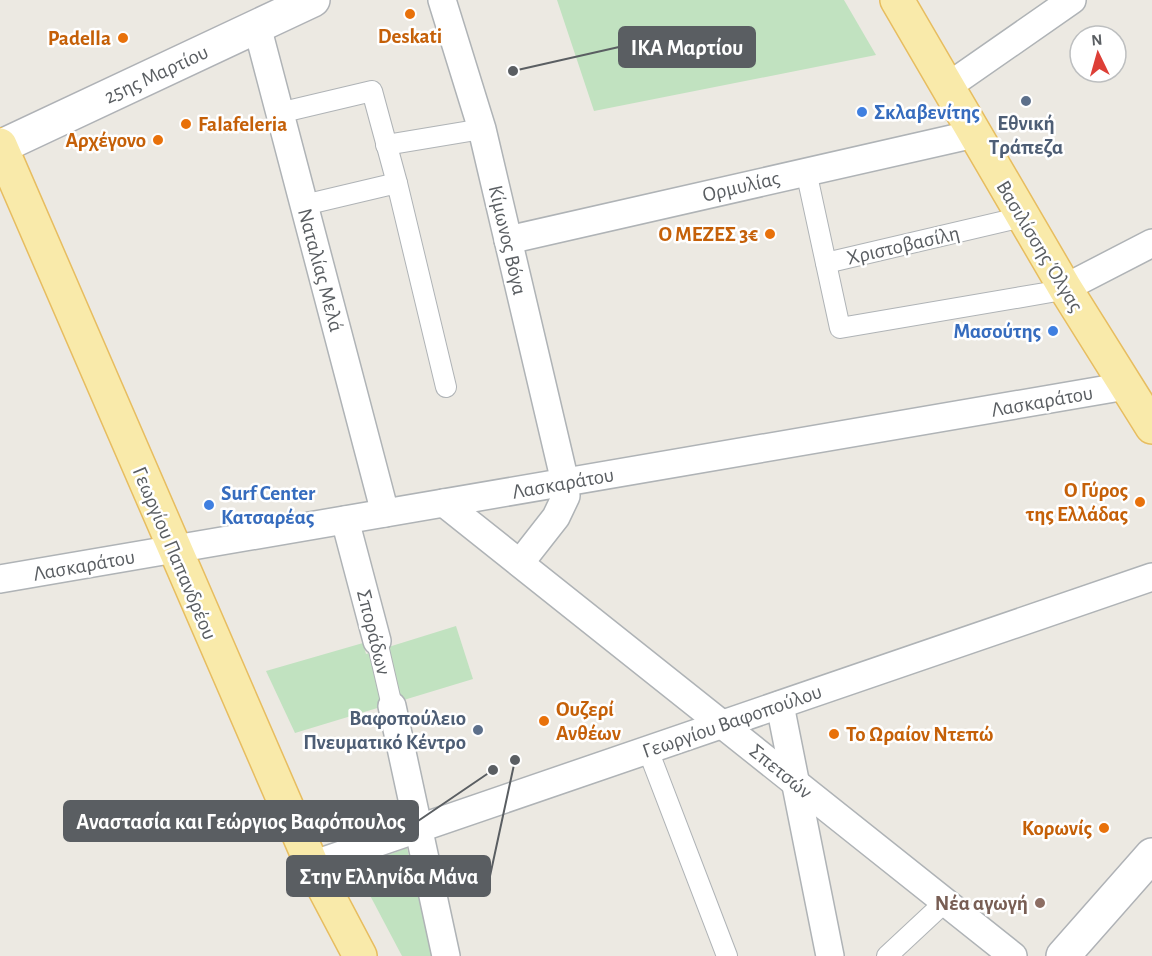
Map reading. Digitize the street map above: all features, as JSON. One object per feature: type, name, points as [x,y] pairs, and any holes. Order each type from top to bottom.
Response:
[{"type":"main road","name":"Βασιλίσσης Όλγας","points":[[897,0],[1065,288],[1152,427]]},
{"type":"main road","name":"25ης Μαρτίου","points":[[0,146],[306,2]]},
{"type":"main road","name":"Γεωργίου Παπανδρέου","points":[[0,146],[312,865],[360,956]]},
{"type":"main road","points":[[1063,956],[1152,855]]},
{"type":"street","name":"Κίμωνος Βόγα","points":[[442,0],[482,129],[565,482]]},
{"type":"street","points":[[947,87],[1072,0]]},
{"type":"street","name":"Ναταλίας Μελά","points":[[257,26],[385,513]]},
{"type":"street","points":[[279,112],[372,91],[397,183],[446,387]]},
{"type":"street","points":[[386,145],[482,129]]},
{"type":"street","name":"Ορμυλίας","points":[[508,240],[974,134]]},
{"type":"street","points":[[806,171],[826,263]]},
{"type":"street","points":[[304,205],[397,183]]},
{"type":"street","name":"Χριστοβασίλη","points":[[1023,217],[826,263],[840,328],[1065,288]]},
{"type":"street","points":[[1065,288],[1152,243]]},
{"type":"street","name":"Λασκαράτου","points":[[0,579],[1126,386]]},
{"type":"street","points":[[520,563],[556,518],[566,496],[565,482]]},
{"type":"street","name":"Σπετσών","points":[[444,503],[1013,956]]},
{"type":"street","name":"Σποράδων","points":[[345,520],[377,641],[446,956]]},
{"type":"street","name":"Γεωργίου Βαφοπούλου","points":[[312,865],[1152,577]]},
{"type":"street","points":[[780,705],[830,956]]},
{"type":"street","points":[[648,750],[727,956]]},
{"type":"street","points":[[887,956],[945,902]]},
{"type":"green space","points":[[557,0],[844,0],[876,55],[594,111]]},
{"type":"green space","points":[[456,626],[473,679],[295,733],[266,671],[363,643],[366,654]]},
{"type":"green space","points":[[407,848],[433,956],[402,956],[355,867]]},
{"type":"place","name":"Deskati","points":[[410,14]]},
{"type":"place","name":"Padella","points":[[123,38]]},
{"type":"place","name":"ΙΚΑ Μαρτίου","points":[[513,71]]},
{"type":"place","name":"Εθνική Τράπεζα","points":[[1026,101]]},
{"type":"place","name":"Σκλαβενίτης","points":[[862,112]]},
{"type":"place","name":"Falafeleria","points":[[186,124]]},
{"type":"place","name":"Αρχέγονο","points":[[158,140]]},
{"type":"place","name":"Ο ΜΕΖΕΣ 3€","points":[[770,234]]},
{"type":"place","name":"Μασούτης","points":[[1053,331]]},
{"type":"place","name":"Ο Γύρος της Ελλάδας","points":[[1140,502]]},
{"type":"place","name":"Surf Center Κατσαρέας","points":[[209,505]]},
{"type":"place","name":"Ουζερί Ανθέων","points":[[544,721]]},
{"type":"place","name":"Βαφοπούλειο Πνευματικό Κέντρο","points":[[478,730]]},
{"type":"place","name":"Το Ωραίον Ντεπώ","points":[[834,734]]},
{"type":"place","name":"Στην Ελληνίδα Μάνα","points":[[515,760]]},
{"type":"place","name":"Αναστασία και Γεώργιος Βαφόπουλος","points":[[493,770]]},
{"type":"place","name":"Κορωνίς","points":[[1104,828]]},
{"type":"place","name":"Νέα αγωγή","points":[[1040,903]]}]
